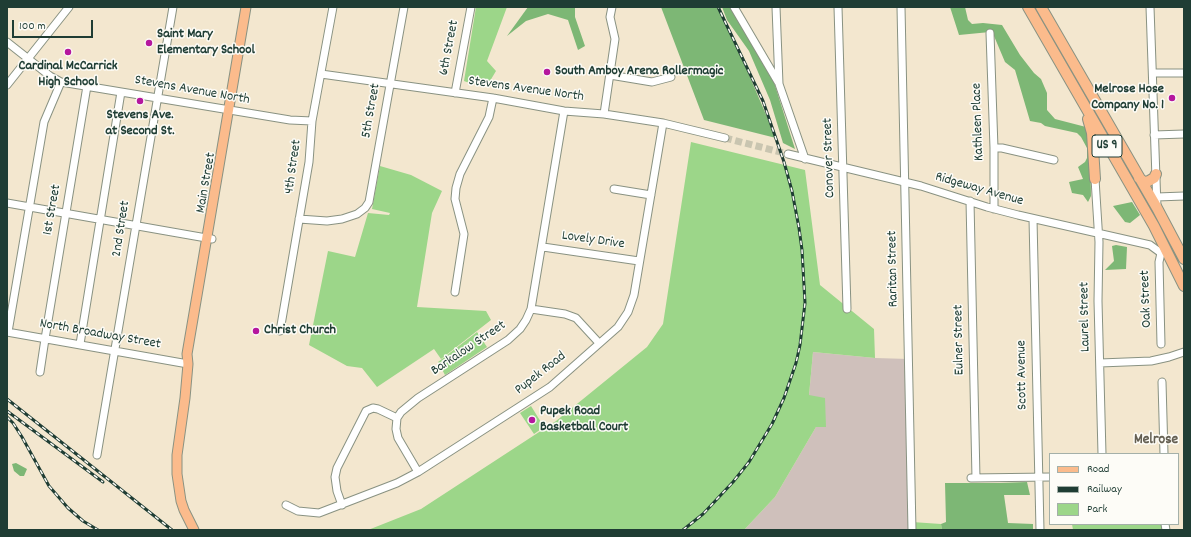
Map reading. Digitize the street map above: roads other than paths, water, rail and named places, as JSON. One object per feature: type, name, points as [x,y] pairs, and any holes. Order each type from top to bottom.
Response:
[{"type":"highway","name":"US 9","points":[[1028,7],[1154,226],[1184,286]]},
{"type":"highway","name":"US 9","points":[[1041,7],[1181,250],[1184,259]]},
{"type":"highway","points":[[1084,106],[1092,133],[1095,179]]},
{"type":"highway","points":[[1139,178],[1147,182],[1154,178],[1156,174]]},
{"type":"highway","points":[[1162,253],[1175,266]]},
{"type":"main road","name":"Main Street","points":[[231,110],[246,7]]},
{"type":"main road","name":"Main Street","points":[[194,530],[181,501],[177,474],[177,455],[188,364],[192,355],[209,238],[231,110],[251,7]]},
{"type":"street","points":[[7,85],[69,7]]},
{"type":"street","name":"2nd Street","points":[[97,455],[173,7]]},
{"type":"street","name":"4th Street","points":[[280,331],[308,162],[312,121],[333,7]]},
{"type":"street","name":"5th Street","points":[[299,219],[327,221],[342,219],[357,214],[365,208],[369,202],[402,7]]},
{"type":"street","name":"6th Street","points":[[455,93],[471,7]]},
{"type":"street","points":[[604,114],[615,39],[610,16],[612,7]]},
{"type":"street","points":[[734,7],[780,84],[805,158]]},
{"type":"street","points":[[776,7],[780,84]]},
{"type":"street","name":"Conover Street","points":[[838,7],[847,309]]},
{"type":"street","name":"Raritan Street","points":[[901,7],[912,530]]},
{"type":"street","points":[[1150,7],[1157,208]]},
{"type":"street","name":"Kathleen Place","points":[[990,34],[994,148],[994,209]]},
{"type":"street","name":"Stevens Avenue North","points":[[7,42],[50,76],[61,82],[290,120],[312,121]]},
{"type":"street","points":[[1152,73],[1184,73]]},
{"type":"street","name":"Stevens Avenue North","points":[[321,74],[390,85],[493,98],[564,111],[604,114],[663,123],[725,138]]},
{"type":"street","points":[[610,75],[652,82],[671,77]]},
{"type":"street","points":[[7,332],[44,122],[61,82]]},
{"type":"street","name":"1st Street","points":[[40,372],[87,86]]},
{"type":"street","points":[[80,344],[122,92]]},
{"type":"street","points":[[455,292],[464,234],[455,199],[456,188],[460,174],[489,117],[493,98]]},
{"type":"street","name":"Barkalow Street","points":[[397,418],[408,405],[508,340],[520,329],[526,320],[531,309],[543,247],[564,111]]},
{"type":"street","name":"Pupek Road","points":[[286,505],[298,511],[310,513],[320,512],[342,505],[397,483],[418,472],[550,386],[618,327],[628,312],[634,295],[663,123]]},
{"type":"street","points":[[1154,135],[1184,134]]},
{"type":"street","points":[[994,148],[1002,148],[1054,160]]},
{"type":"street","name":"Ridgeway Avenue","points":[[788,154],[933,190],[994,209],[1033,219],[1146,244],[1162,253]]},
{"type":"street","name":"Laurel Street","points":[[1095,179],[1098,234],[1102,453]]},
{"type":"street","points":[[614,189],[651,195]]},
{"type":"street","points":[[1157,197],[1184,196]]},
{"type":"street","name":"Eulner Street","points":[[970,202],[973,478],[1039,477]]},
{"type":"street","points":[[7,203],[209,238]]},
{"type":"street","name":"Scott Avenue","points":[[1033,219],[1040,530]]},
{"type":"street","name":"Lovely Drive","points":[[543,247],[639,261]]},
{"type":"street","name":"Oak Street","points":[[1161,344],[1159,262],[1162,253]]},
{"type":"street","points":[[531,309],[565,314],[576,318],[599,343]]},
{"type":"street","name":"North Broadway Street","points":[[7,332],[188,364]]},
{"type":"street","points":[[1100,362],[1151,360],[1169,357],[1184,352]]},
{"type":"street","points":[[1162,382],[1164,453]]},
{"type":"street","points":[[342,505],[337,491],[335,477],[337,468],[366,411],[373,408],[378,409],[397,418],[396,429],[398,438],[418,472]]},
{"type":"street","points":[[1039,477],[1049,477]]},
{"type":"tunnel","points":[[725,138],[788,154]]},
{"type":"railway","points":[[683,530],[703,514],[733,482],[749,462],[772,424],[784,398],[796,363],[800,345],[805,303],[802,250],[799,228],[792,191],[784,162],[763,101],[718,7]]},
{"type":"railway","points":[[7,399],[172,530]]},
{"type":"railway","points":[[7,411],[103,482]]},
{"type":"railway","points":[[7,417],[22,437],[49,486],[68,508],[83,521],[98,530]]},
{"type":"place","name":"Saint Mary Elementary School","points":[[149,43]]},
{"type":"place","name":"Cardinal McCarrick High School","points":[[68,52]]},
{"type":"place","name":"South Amboy Arena Rollermagic","points":[[547,72]]},
{"type":"place","name":"Melrose Hose Company No. 1","points":[[1172,98]]},
{"type":"place","name":"Stevens Ave. at Second St.","points":[[140,101]]},
{"type":"place","name":"Christ Church","points":[[256,331]]},
{"type":"place","name":"Pupek Road Basketball Court","points":[[532,420]]},
{"type":"district","name":"Melrose","points":[[1156,441]]}]
